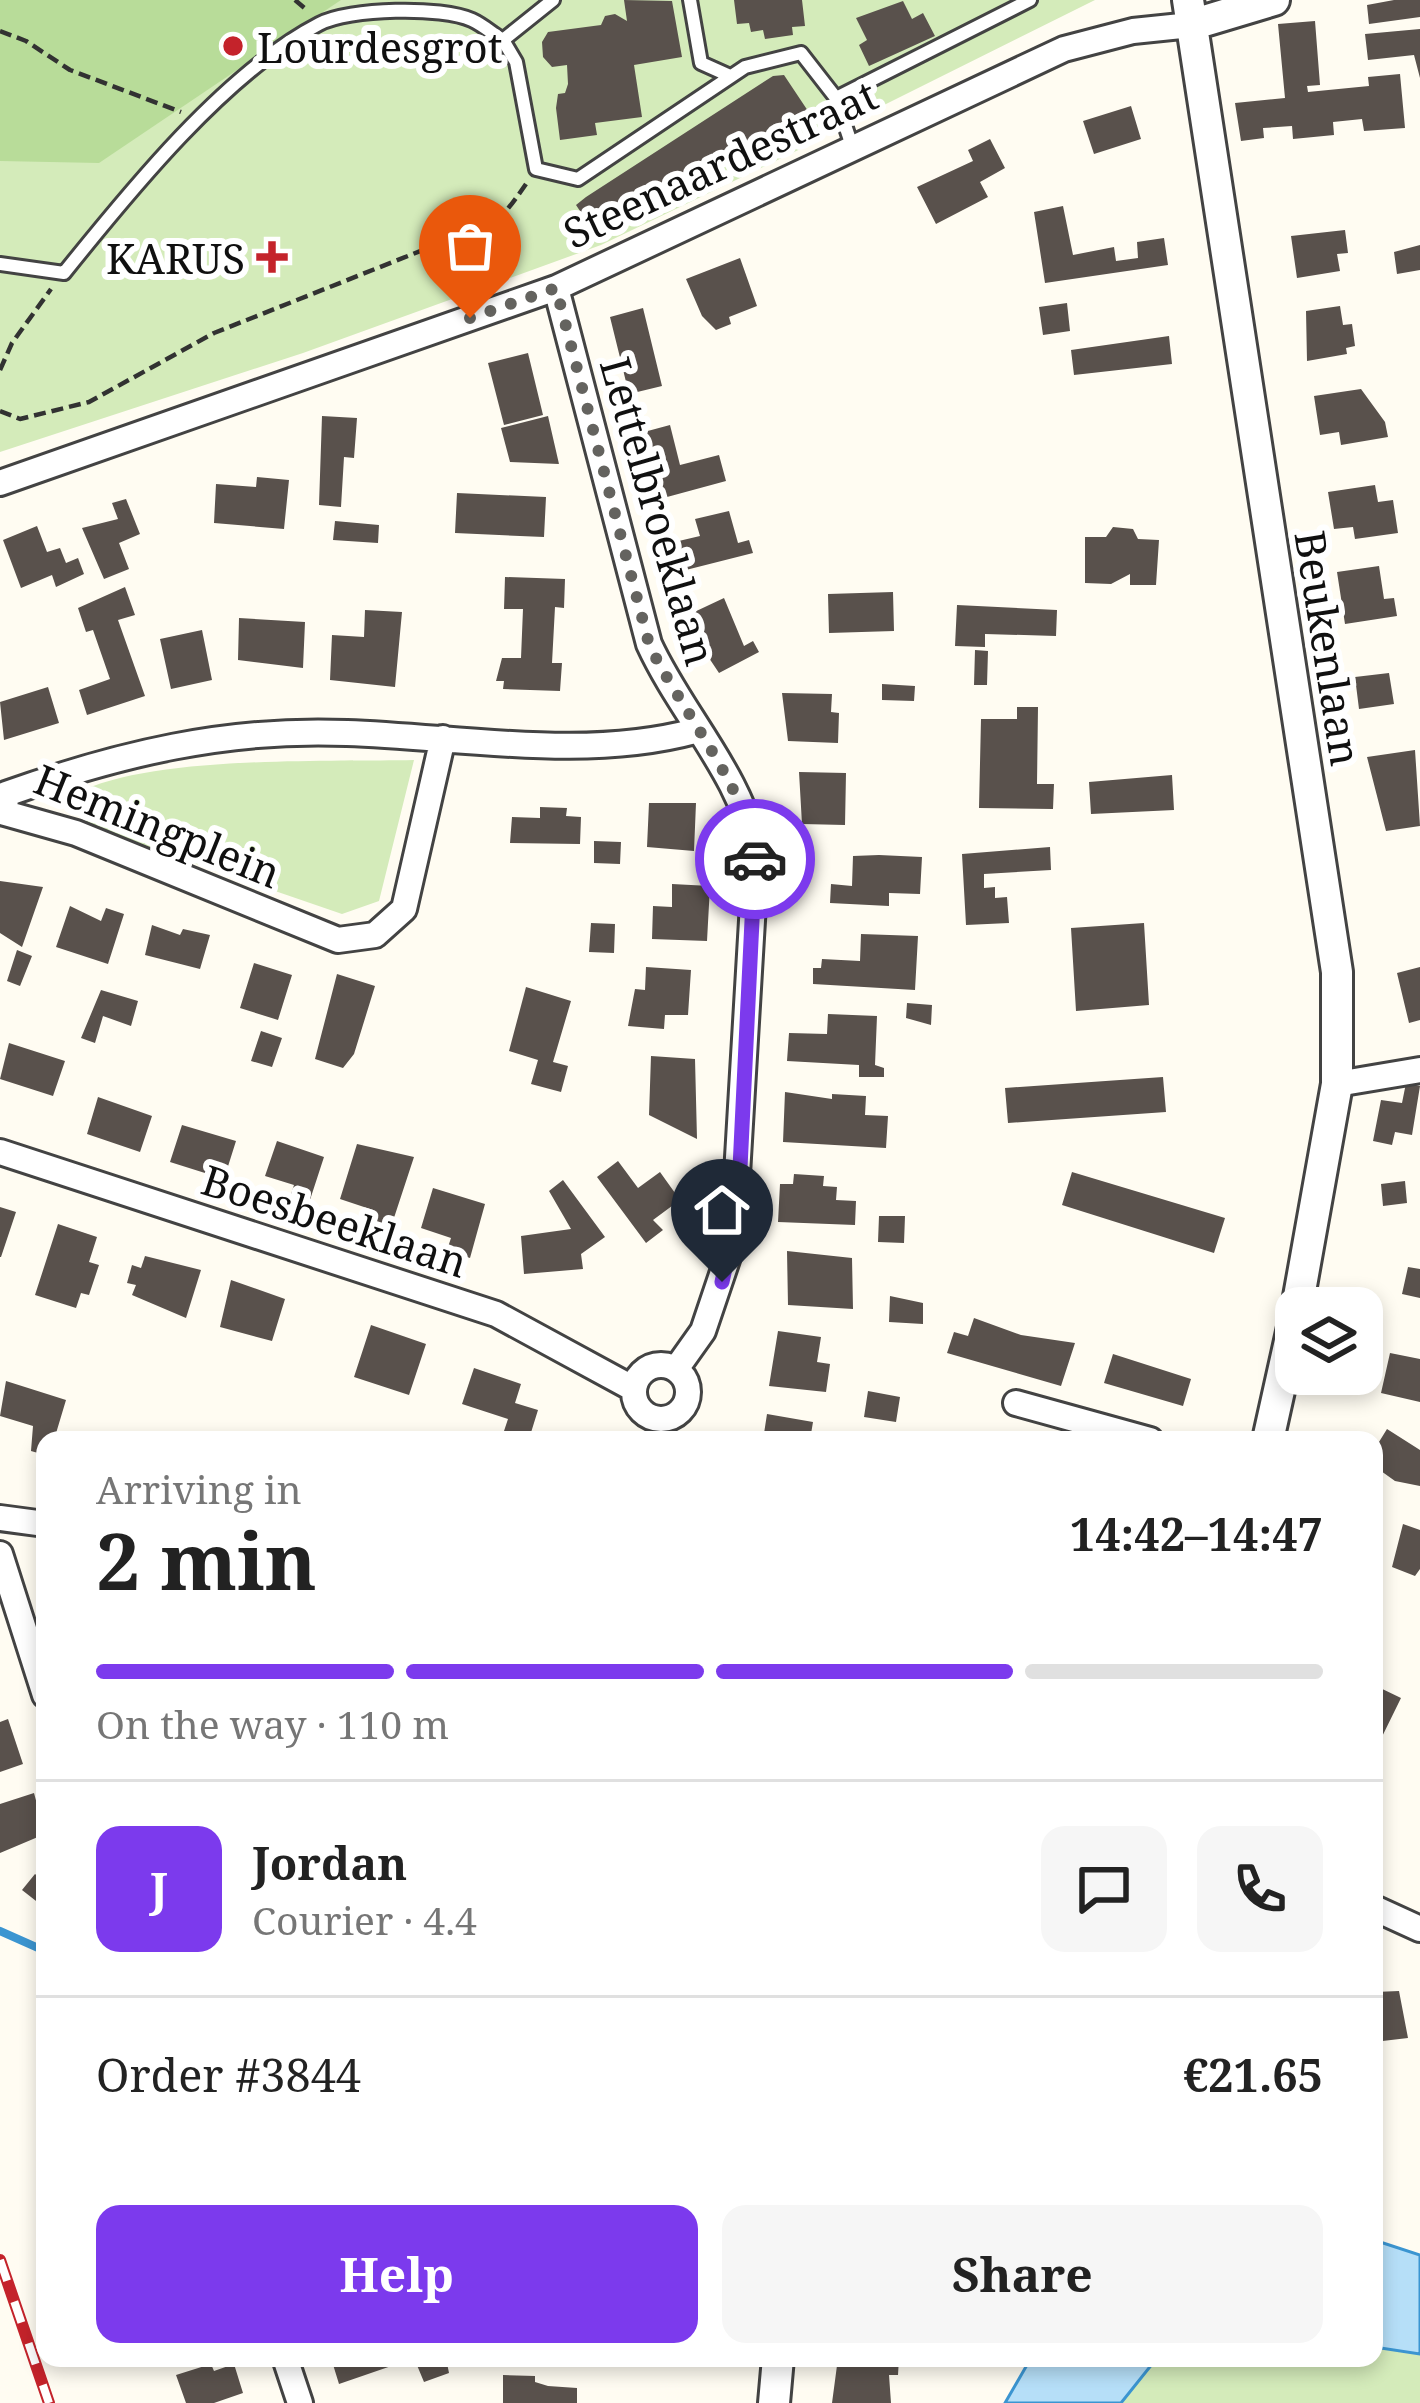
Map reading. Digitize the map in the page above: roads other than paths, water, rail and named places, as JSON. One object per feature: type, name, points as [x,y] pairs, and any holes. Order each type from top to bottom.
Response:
[{"type":"street","name":"Steenaardestraat","points":[[0,483],[556,288],[1064,49],[1189,12],[1274,0]]},
{"type":"street","name":"Beukenlaan","points":[[1189,12],[1337,972],[1337,1084],[1301,1287]]},
{"type":"street","name":"Lettelbroeklaan","points":[[556,288],[644,626],[695,731],[751,824],[756,853],[733,1242],[703,1331],[676,1369]]},
{"type":"street","name":"Hemingplein","points":[[443,738],[404,909],[375,935],[338,940],[76,833],[5,813],[6,794],[98,761],[251,733],[443,738],[638,746],[695,731]]},
{"type":"street","points":[[1337,1084],[1420,1070]]},
{"type":"street","name":"Boesbeeklaan","points":[[0,1152],[496,1314],[634,1389],[644,1413],[675,1429],[688,1395],[676,1369]]},
{"type":"street","points":[[634,1389],[645,1370],[655,1366],[676,1369]]},
{"type":"street","name":"Beukenlaan","points":[[1270,1431],[1278,1395]]},
{"type":"street","points":[[1016,1403],[1117,1431]]},
{"type":"street","points":[[0,1518],[36,1523]]},
{"type":"street","points":[[0,1554],[36,1667]]},
{"type":"street","points":[[1383,1912],[1420,1929]]},
{"type":"street","points":[[288,2367],[300,2403]]},
{"type":"street","points":[[774,2403],[777,2367]]},
{"type":"lane","points":[[503,40],[553,0]]},
{"type":"lane","points":[[689,0],[701,63],[730,76]]},
{"type":"lane","points":[[836,98],[1030,0]]},
{"type":"lane","points":[[0,264],[64,273],[133,186],[197,120],[321,22],[407,10],[470,18],[503,40],[516,62],[536,169],[578,178],[745,67],[801,53],[836,98],[852,146]]},
{"type":"water","points":[[1383,2243],[1420,2255],[1420,2354],[1383,2348]]},
{"type":"water","points":[[1026,2367],[1150,2367],[1121,2403],[1005,2403]]},
{"type":"waterway","points":[[0,1931],[36,1947]]},
{"type":"railway","points":[[0,2260],[36,2365]]},
{"type":"railway","points":[[37,2367],[49,2403]]},
{"type":"place","name":"Lourdesgrot","points":[[233,46]]},
{"type":"place","name":"KARUS","points":[[272,257]]}]
